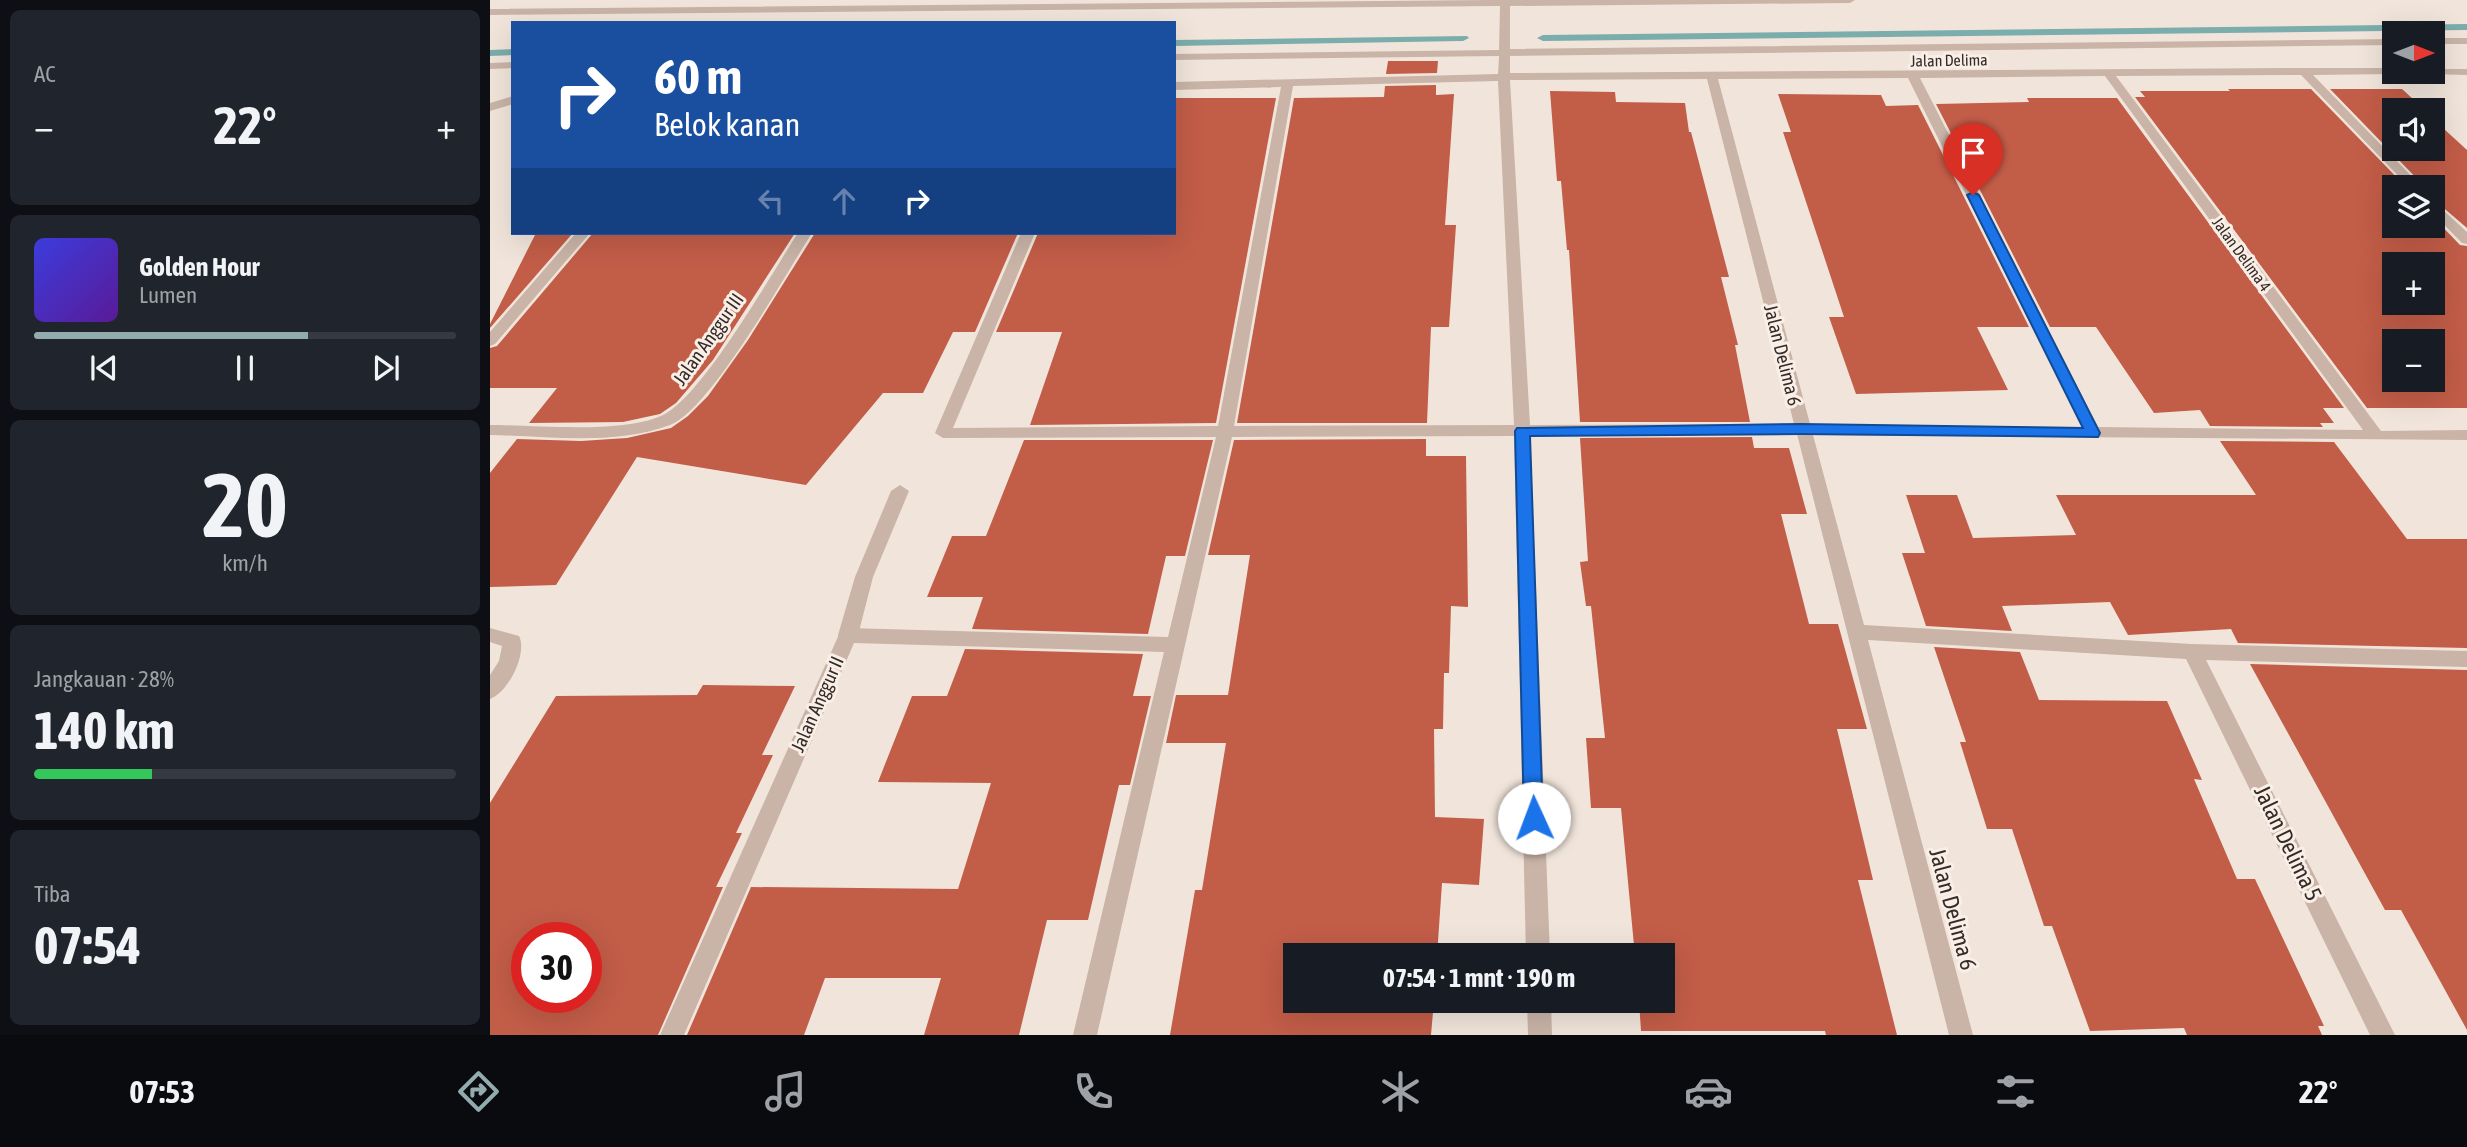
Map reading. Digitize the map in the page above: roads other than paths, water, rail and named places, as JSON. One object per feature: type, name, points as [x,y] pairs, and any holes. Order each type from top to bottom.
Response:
[{"type":"street","points":[[541,11],[553,0]]},
{"type":"street","points":[[490,12],[742,5],[1850,0]]},
{"type":"street","points":[[1505,1],[1504,77],[1522,431],[1538,943]]},
{"type":"street","points":[[2445,41],[2467,41]]},
{"type":"street","points":[[1176,57],[1506,43],[2382,42]]},
{"type":"street","points":[[490,66],[511,65]]},
{"type":"street","points":[[2303,71],[2404,175]]},
{"type":"street","name":"Jalan Delima","points":[[1176,86],[1504,77],[2382,71]]},
{"type":"street","points":[[2445,72],[2467,72]]},
{"type":"street","name":"Jalan Delima 4","points":[[2108,73],[2376,436]]},
{"type":"street","points":[[1913,76],[2092,433]]},
{"type":"street","name":"Jalan Delima 6","points":[[1712,77],[1801,429],[1961,1035]]},
{"type":"street","points":[[1085,1035],[1225,433],[1288,82]]},
{"type":"street","points":[[494,105],[511,101]]},
{"type":"street","points":[[2445,217],[2467,240]]},
{"type":"street","points":[[490,341],[581,235]]},
{"type":"street","name":"Jalan Anggur III","points":[[490,430],[622,429],[647,427],[669,419],[699,393],[716,371],[804,235]]},
{"type":"street","points":[[1027,235],[943,433],[1801,429],[2467,435]]},
{"type":"street","points":[[848,635],[864,577],[900,491]]},
{"type":"street","points":[[1855,632],[2192,652],[2467,659]]},
{"type":"street","points":[[490,635],[512,641],[513,650],[508,664],[490,691]]},
{"type":"street","name":"Jalan Anggur II","points":[[672,1035],[848,635],[1176,645]]},
{"type":"street","name":"Jalan Delima 5","points":[[2192,652],[2383,1035]]},
{"type":"street","points":[[1539,1013],[1540,1035]]},
{"type":"waterway","points":[[1543,38],[2467,27]]},
{"type":"waterway","points":[[1176,43],[1463,38]]},
{"type":"waterway","points":[[490,53],[511,52]]}]
